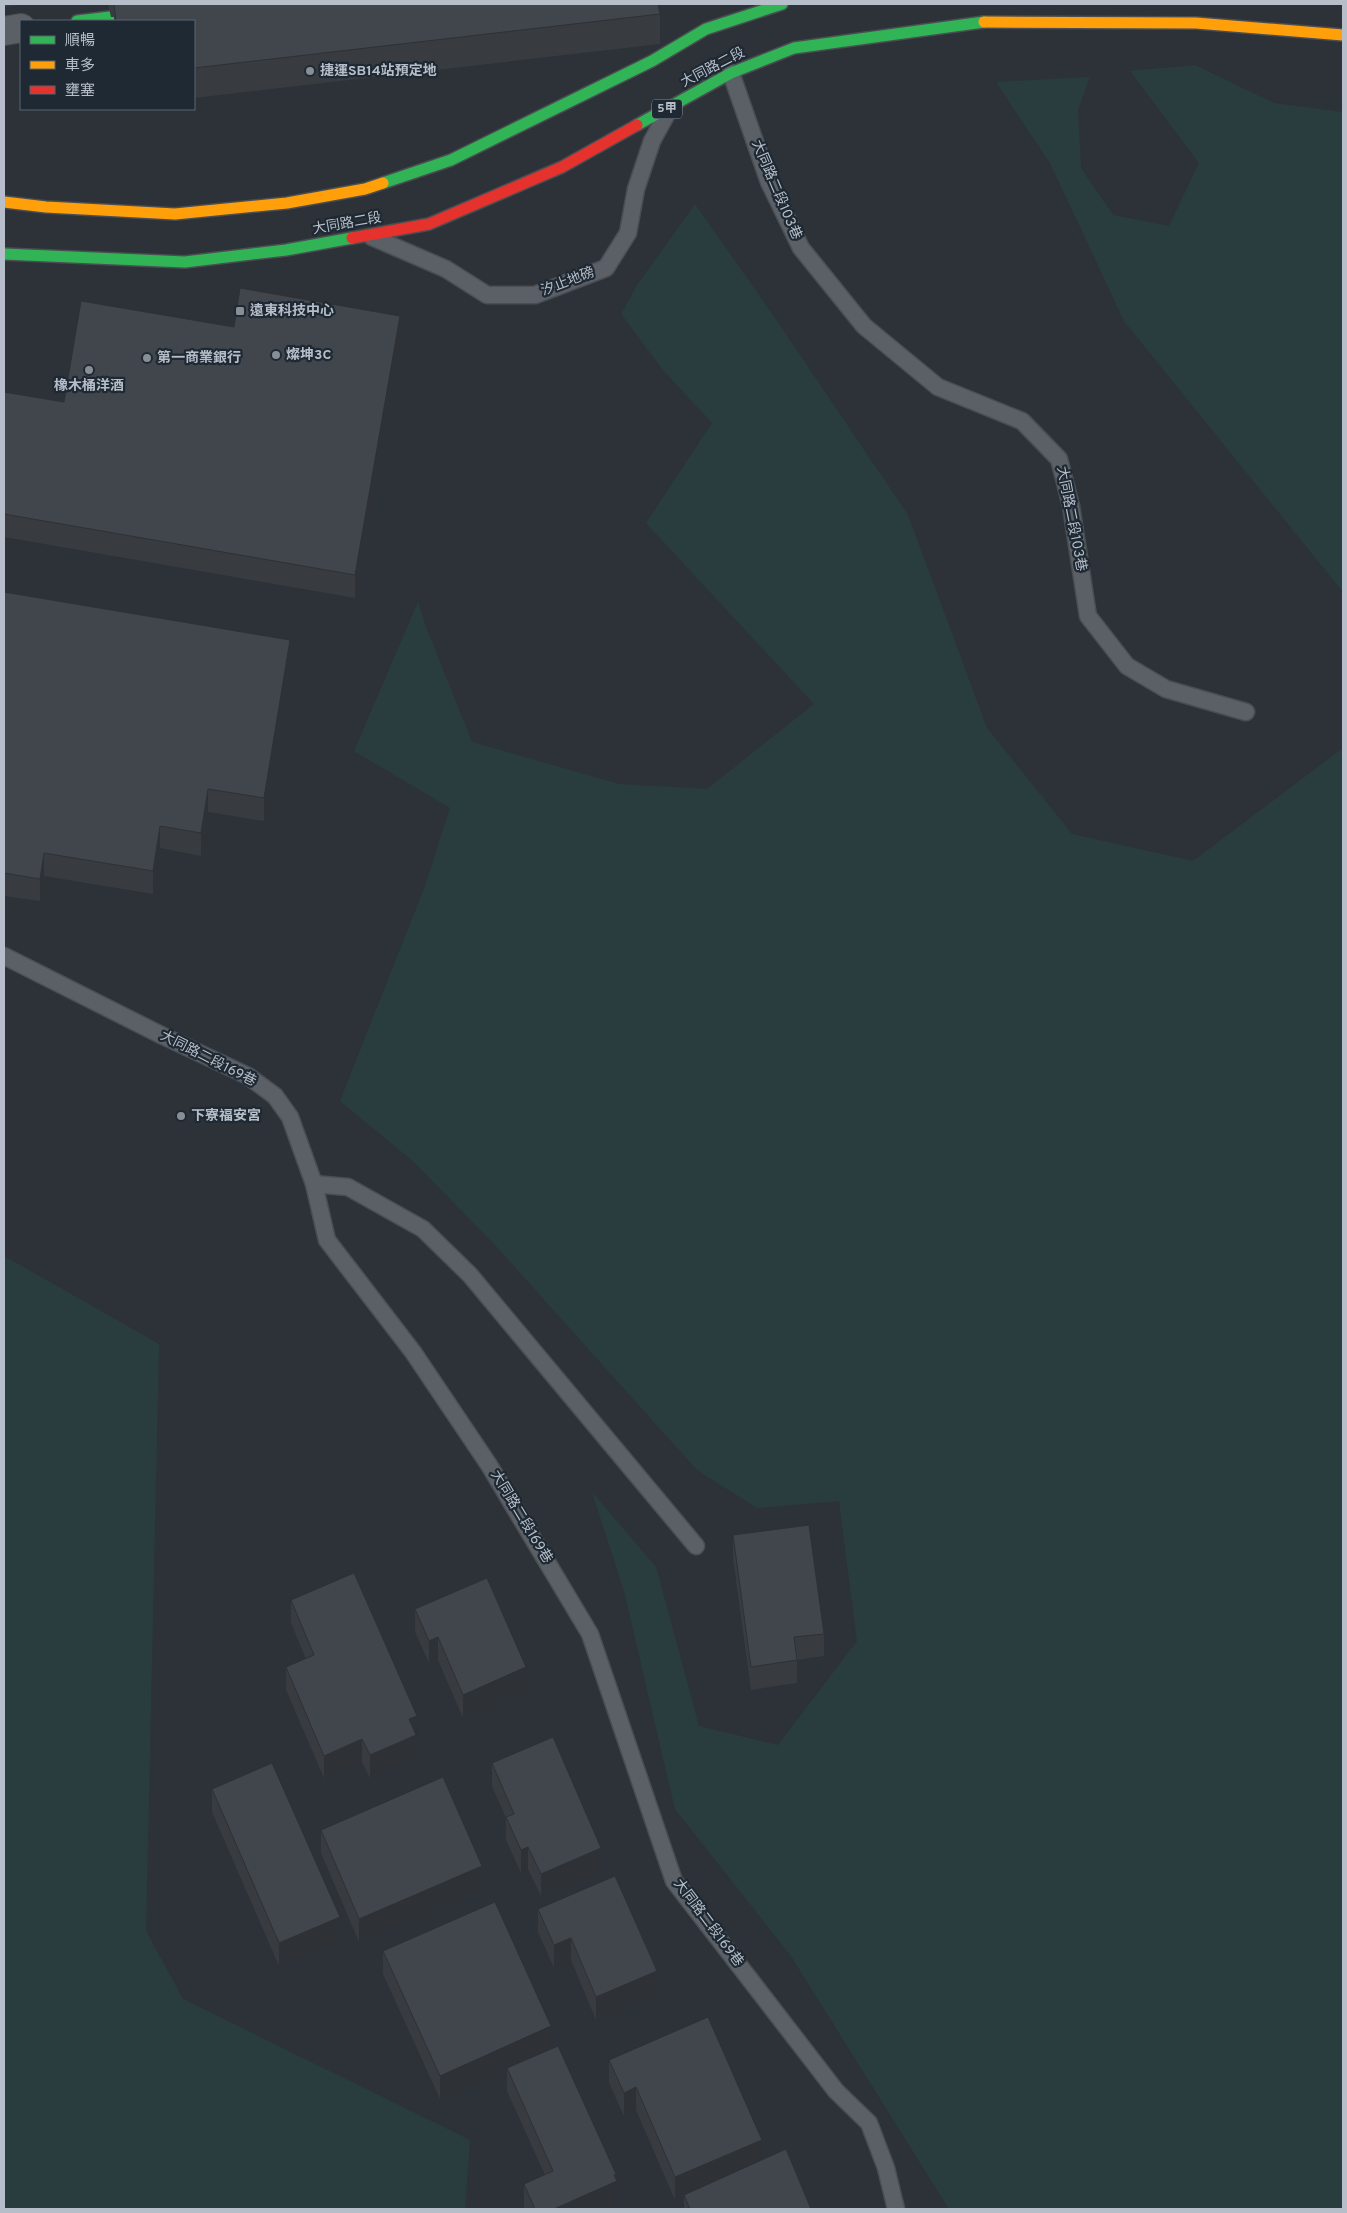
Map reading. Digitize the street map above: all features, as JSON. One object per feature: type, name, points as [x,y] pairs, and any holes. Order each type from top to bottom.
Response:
[{"type":"main road","points":[[85,20],[218,4]]},
{"type":"main road","points":[[4,202],[46,207],[175,214],[287,203],[365,189],[451,160],[652,61],[706,29],[782,4]]},
{"type":"main road","name":"大同路二段","points":[[4,254],[185,262],[286,250],[429,224],[562,167],[731,73],[794,48],[983,22],[1196,23],[1343,35]]},
{"type":"street","points":[[4,31],[20,28]]},
{"type":"lane","name":"大同路二段103巷","points":[[731,73],[770,182],[801,248],[864,326],[938,387],[1022,420],[1059,459],[1071,506],[1088,616],[1127,666],[1166,689],[1246,712]]},
{"type":"lane","name":"汐止地磅","points":[[367,235],[446,269],[487,295],[535,295],[606,268],[628,233],[636,189],[652,141],[671,106]]},
{"type":"lane","name":"大同路二段169巷","points":[[4,956],[161,1036],[248,1076],[275,1096],[290,1117],[314,1184],[327,1240],[412,1352],[490,1465],[590,1634],[674,1881],[836,2091],[869,2123],[886,2168],[896,2209]]},
{"type":"lane","points":[[314,1184],[348,1187],[423,1228],[470,1274],[696,1546]]},
{"type":"green space","points":[[1195,65],[1274,103],[1343,112],[1343,592],[1124,321],[1050,163],[996,82],[1090,77],[1078,110],[1081,168],[1113,215],[1169,226],[1199,163],[1130,71]]},
{"type":"green space","points":[[695,204],[775,318],[908,515],[987,728],[1072,834],[1193,861],[1343,748],[1343,2209],[949,2209],[791,1956],[675,1809],[624,1591],[592,1492],[656,1567],[699,1726],[778,1745],[857,1641],[839,1501],[757,1508],[697,1470],[495,1245],[414,1162],[340,1101],[425,886],[450,808],[354,751],[418,602],[426,627],[472,742],[619,784],[707,789],[814,704],[646,523],[712,423],[663,370],[621,314],[637,285]]},
{"type":"green space","points":[[4,1256],[159,1344],[146,1931],[183,1999],[470,2140],[465,2209],[4,2209]]},
{"type":"building","points":[[114,4],[658,4],[660,14],[195,68],[195,20],[116,20]]},
{"type":"building","points":[[240,288],[400,316],[355,575],[4,514],[4,392],[64,402],[81,301],[234,327]]},
{"type":"building","points":[[4,592],[290,640],[264,798],[208,789],[201,833],[160,826],[153,871],[44,853],[40,879],[4,873]]},
{"type":"building","points":[[809,1525],[824,1634],[794,1637],[797,1660],[751,1667],[733,1535]]},
{"type":"building","points":[[354,1573],[417,1716],[409,1719],[416,1735],[370,1755],[362,1739],[324,1756],[286,1667],[314,1655],[291,1600]]},
{"type":"building","points":[[487,1578],[526,1667],[463,1695],[438,1637],[429,1641],[415,1609]]},
{"type":"building","points":[[553,1737],[601,1848],[541,1874],[528,1847],[521,1850],[506,1817],[514,1814],[492,1763]]},
{"type":"building","points":[[272,1763],[340,1917],[279,1943],[212,1789]]},
{"type":"building","points":[[443,1777],[482,1866],[359,1919],[321,1830]]},
{"type":"building","points":[[615,1876],[657,1971],[596,1997],[571,1938],[554,1945],[538,1909]]},
{"type":"building","points":[[495,1902],[551,2026],[440,2076],[383,1951]]},
{"type":"building","points":[[708,2017],[762,2140],[675,2177],[636,2087],[624,2093],[609,2060]]},
{"type":"building","points":[[558,2046],[616,2174],[614,2175],[617,2181],[554,2209],[535,2209],[524,2184],[553,2171],[507,2068]]},
{"type":"building","points":[[786,2149],[811,2209],[690,2209],[684,2195]]},
{"type":"traffic: fast","points":[[85,20],[218,4]]},
{"type":"traffic: fast","points":[[383,183],[451,160],[652,61],[706,29],[782,4]]},
{"type":"traffic: fast","points":[[637,125],[731,73],[794,48],[984,22]]},
{"type":"traffic: fast","points":[[4,254],[185,262],[286,250],[352,238]]},
{"type":"traffic: slow","points":[[984,22],[1196,23],[1343,35]]},
{"type":"traffic: slow","points":[[4,202],[46,207],[175,214],[287,203],[365,189],[383,183]]},
{"type":"traffic: jam","points":[[352,238],[429,224],[562,167],[637,125]]},
{"type":"place","name":"捷運SB14站預定地","points":[[310,71]]},
{"type":"place","name":"遠東科技中心","points":[[240,311]]},
{"type":"place","name":"燦坤3C","points":[[276,355]]},
{"type":"place","name":"第一商業銀行","points":[[147,358]]},
{"type":"place","name":"橡木桶洋酒","points":[[89,370]]},
{"type":"place","name":"下寮福安宮","points":[[181,1116]]}]
